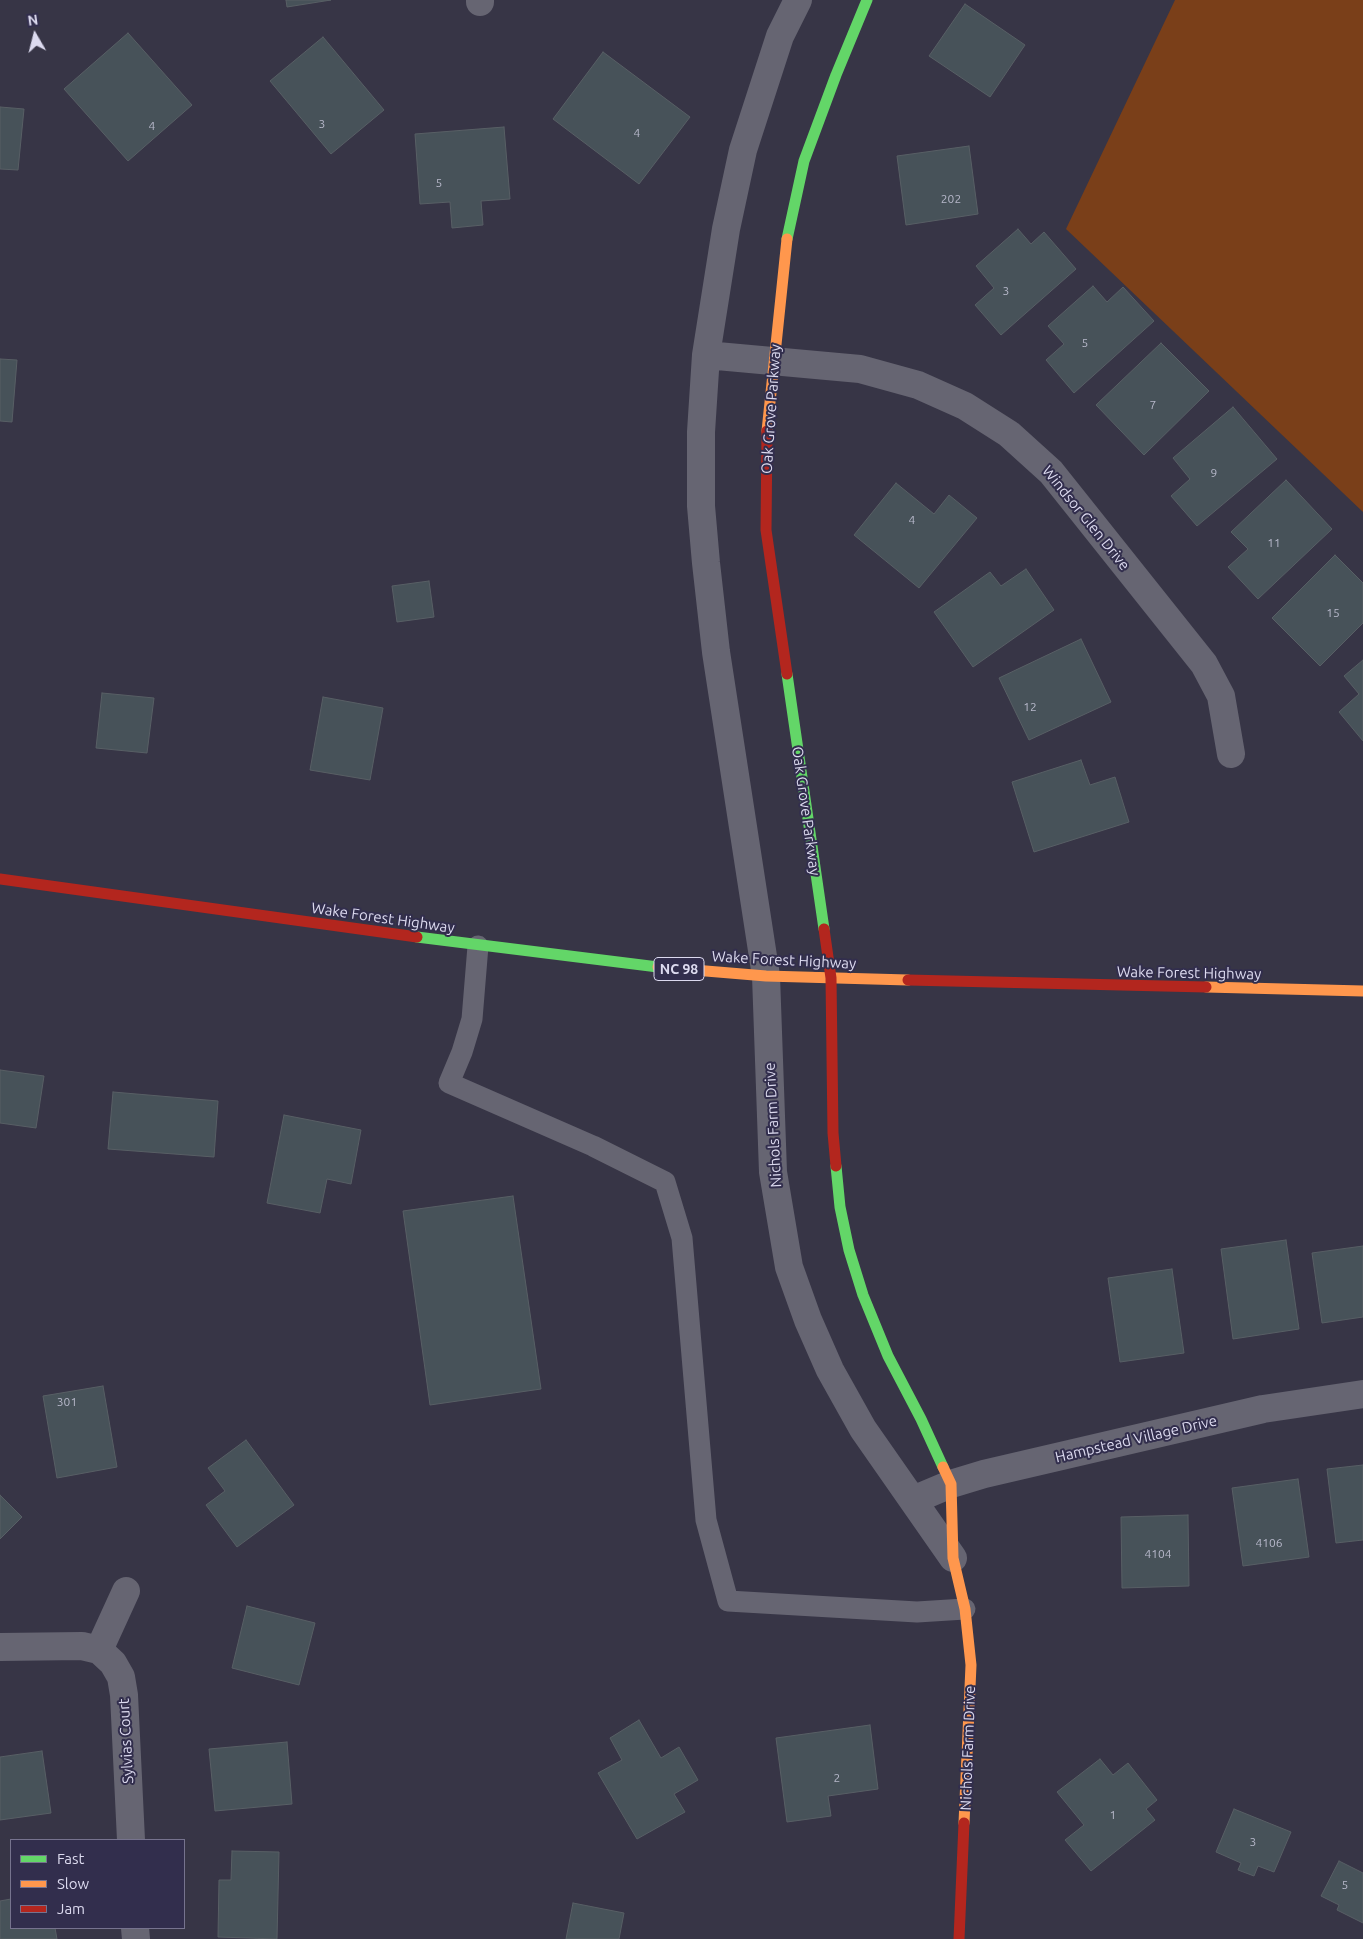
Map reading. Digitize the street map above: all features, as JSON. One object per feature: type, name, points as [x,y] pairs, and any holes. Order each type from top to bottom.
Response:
[{"type":"main road","name":"Oak Grove Parkway","points":[[831,978],[766,530],[766,442],[785,250],[804,161],[836,75],[867,0]]},
{"type":"main road","name":"Wake Forest Highway","points":[[0,879],[478,946],[648,966],[766,976],[1363,991]]},
{"type":"main road","name":"Nichols Farm Drive","points":[[831,978],[833,1133],[840,1207],[848,1250],[863,1294],[888,1356],[921,1419],[951,1484],[953,1558],[965,1609],[971,1665],[959,1939]]},
{"type":"street","points":[[766,976],[716,652],[701,506],[701,432],[706,355],[726,229],[743,150],[780,36],[798,0]]},
{"type":"street","name":"Windsor Glen Drive","points":[[706,355],[860,369],[918,385],[965,406],[1010,434],[1051,472],[1204,664],[1221,696],[1231,754]]},
{"type":"street","name":"Nichols Farm Drive","points":[[766,976],[773,1172],[789,1267],[808,1320],[830,1370],[863,1429],[953,1558]]},
{"type":"street","name":"Hampstead Village Drive","points":[[914,1500],[951,1484],[984,1474],[1263,1409],[1363,1394]]},
{"type":"street","points":[[0,1648],[62,1645],[82,1646],[99,1650],[126,1590]]},
{"type":"street","name":"Sylvias Court","points":[[99,1650],[113,1663],[121,1677],[124,1695],[131,1839]]},
{"type":"lane","points":[[478,946],[472,1019],[462,1052],[449,1083],[593,1146],[665,1182],[682,1238],[706,1520],[728,1601],[918,1612],[965,1609]]},
{"type":"shaded area","points":[[1175,0],[1363,0],[1363,512],[1066,229]]},
{"type":"building","points":[[286,0],[331,0],[287,7]]},
{"type":"building","points":[[965,4],[1025,45],[990,97],[929,56]]},
{"type":"building","points":[[128,33],[192,105],[128,161],[64,89]]},
{"type":"building","points":[[323,37],[384,110],[331,154],[270,81]]},
{"type":"building","points":[[603,52],[690,117],[639,184],[553,119]]},
{"type":"building","points":[[0,107],[24,109],[18,170],[0,169]]},
{"type":"building","points":[[504,127],[510,199],[481,201],[483,225],[452,228],[450,202],[420,204],[415,134]]},
{"type":"building","points":[[969,146],[978,214],[906,225],[897,156]]},
{"type":"building","points":[[1018,229],[1031,244],[1044,232],[1076,269],[1001,335],[975,305],[994,288],[976,266]]},
{"type":"building","points":[[1093,286],[1107,302],[1123,287],[1154,321],[1074,393],[1046,360],[1064,344],[1048,326]]},
{"type":"building","points":[[1161,343],[1209,391],[1144,455],[1096,405]]},
{"type":"building","points":[[0,359],[17,360],[12,422],[0,421]]},
{"type":"building","points":[[1233,407],[1277,459],[1197,526],[1171,496],[1190,479],[1173,458]]},
{"type":"building","points":[[1286,480],[1332,529],[1258,599],[1228,567],[1248,549],[1231,532]]},
{"type":"building","points":[[896,483],[934,514],[949,495],[977,518],[919,588],[854,535]]},
{"type":"building","points":[[1335,555],[1363,583],[1363,623],[1320,666],[1272,618]]},
{"type":"building","points":[[1026,569],[1054,610],[973,667],[934,612],[990,572],[1001,586]]},
{"type":"building","points":[[429,581],[434,617],[397,622],[392,586]]},
{"type":"building","points":[[1081,639],[1111,702],[1029,740],[999,678]]},
{"type":"building","points":[[1363,660],[1363,741],[1339,712],[1359,694],[1344,676]]},
{"type":"building","points":[[102,693],[154,698],[147,753],[96,748]]},
{"type":"building","points":[[323,697],[383,708],[370,780],[310,770]]},
{"type":"building","points":[[1081,760],[1090,785],[1115,777],[1129,822],[1034,852],[1012,782]]},
{"type":"building","points":[[0,1070],[44,1076],[36,1128],[0,1123]]},
{"type":"building","points":[[113,1092],[218,1101],[214,1157],[108,1149]]},
{"type":"building","points":[[284,1115],[361,1130],[351,1184],[327,1179],[320,1213],[267,1203]]},
{"type":"building","points":[[513,1196],[541,1389],[430,1405],[403,1211]]},
{"type":"building","points":[[1286,1240],[1299,1329],[1233,1339],[1221,1249]]},
{"type":"building","points":[[1363,1246],[1363,1317],[1322,1323],[1312,1253]]},
{"type":"building","points":[[1172,1269],[1184,1353],[1120,1362],[1108,1278]]},
{"type":"building","points":[[103,1386],[117,1467],[57,1478],[43,1396]]},
{"type":"building","points":[[246,1440],[294,1505],[237,1547],[206,1505],[225,1491],[208,1468]]},
{"type":"building","points":[[1363,1465],[1363,1540],[1336,1543],[1327,1469]]},
{"type":"building","points":[[1298,1479],[1309,1557],[1243,1566],[1232,1488]]},
{"type":"building","points":[[0,1495],[22,1517],[0,1539]]},
{"type":"building","points":[[1188,1515],[1189,1586],[1122,1588],[1121,1517]]},
{"type":"building","points":[[247,1606],[315,1623],[299,1685],[232,1668]]},
{"type":"building","points":[[639,1720],[661,1758],[679,1747],[698,1780],[674,1794],[685,1812],[637,1839],[598,1773],[622,1760],[610,1738]]},
{"type":"building","points":[[870,1725],[878,1789],[828,1796],[831,1816],[787,1822],[776,1738]]},
{"type":"building","points":[[287,1742],[292,1804],[215,1811],[209,1749]]},
{"type":"building","points":[[42,1751],[51,1813],[0,1820],[0,1757]]},
{"type":"building","points":[[1100,1759],[1113,1775],[1128,1763],[1157,1800],[1146,1809],[1155,1820],[1091,1871],[1065,1840],[1084,1825],[1057,1792]]},
{"type":"building","points":[[1234,1809],[1291,1832],[1274,1872],[1258,1866],[1254,1876],[1238,1870],[1241,1863],[1216,1852]]},
{"type":"building","points":[[232,1851],[279,1852],[277,1939],[218,1937],[219,1880],[231,1880]]},
{"type":"building","points":[[1339,1861],[1363,1873],[1363,1923],[1337,1910],[1339,1905],[1321,1896]]},
{"type":"building","points":[[10,1899],[10,1929],[55,1929],[57,1939],[0,1939],[0,1901]]},
{"type":"building","points":[[573,1903],[624,1913],[619,1939],[566,1939]]},
{"type":"traffic: fast","points":[[787,239],[804,161],[836,75],[867,0]]},
{"type":"traffic: fast","points":[[787,674],[824,929]]},
{"type":"traffic: fast","points":[[417,937],[658,967]]},
{"type":"traffic: fast","points":[[836,1166],[840,1207],[849,1250],[863,1295],[888,1356],[921,1419],[943,1467]]},
{"type":"traffic: slow","points":[[767,431],[787,239]]},
{"type":"traffic: slow","points":[[658,967],[766,976],[908,980]]},
{"type":"traffic: slow","points":[[1206,987],[1363,991]]},
{"type":"traffic: slow","points":[[943,1467],[951,1484],[953,1558],[965,1609],[971,1665],[964,1823]]},
{"type":"traffic: jam","points":[[767,431],[766,530],[787,674]]},
{"type":"traffic: jam","points":[[0,879],[417,937]]},
{"type":"traffic: jam","points":[[824,929],[831,978],[833,1133],[836,1166]]},
{"type":"traffic: jam","points":[[908,980],[1206,987]]},
{"type":"traffic: jam","points":[[959,1939],[964,1823]]}]
